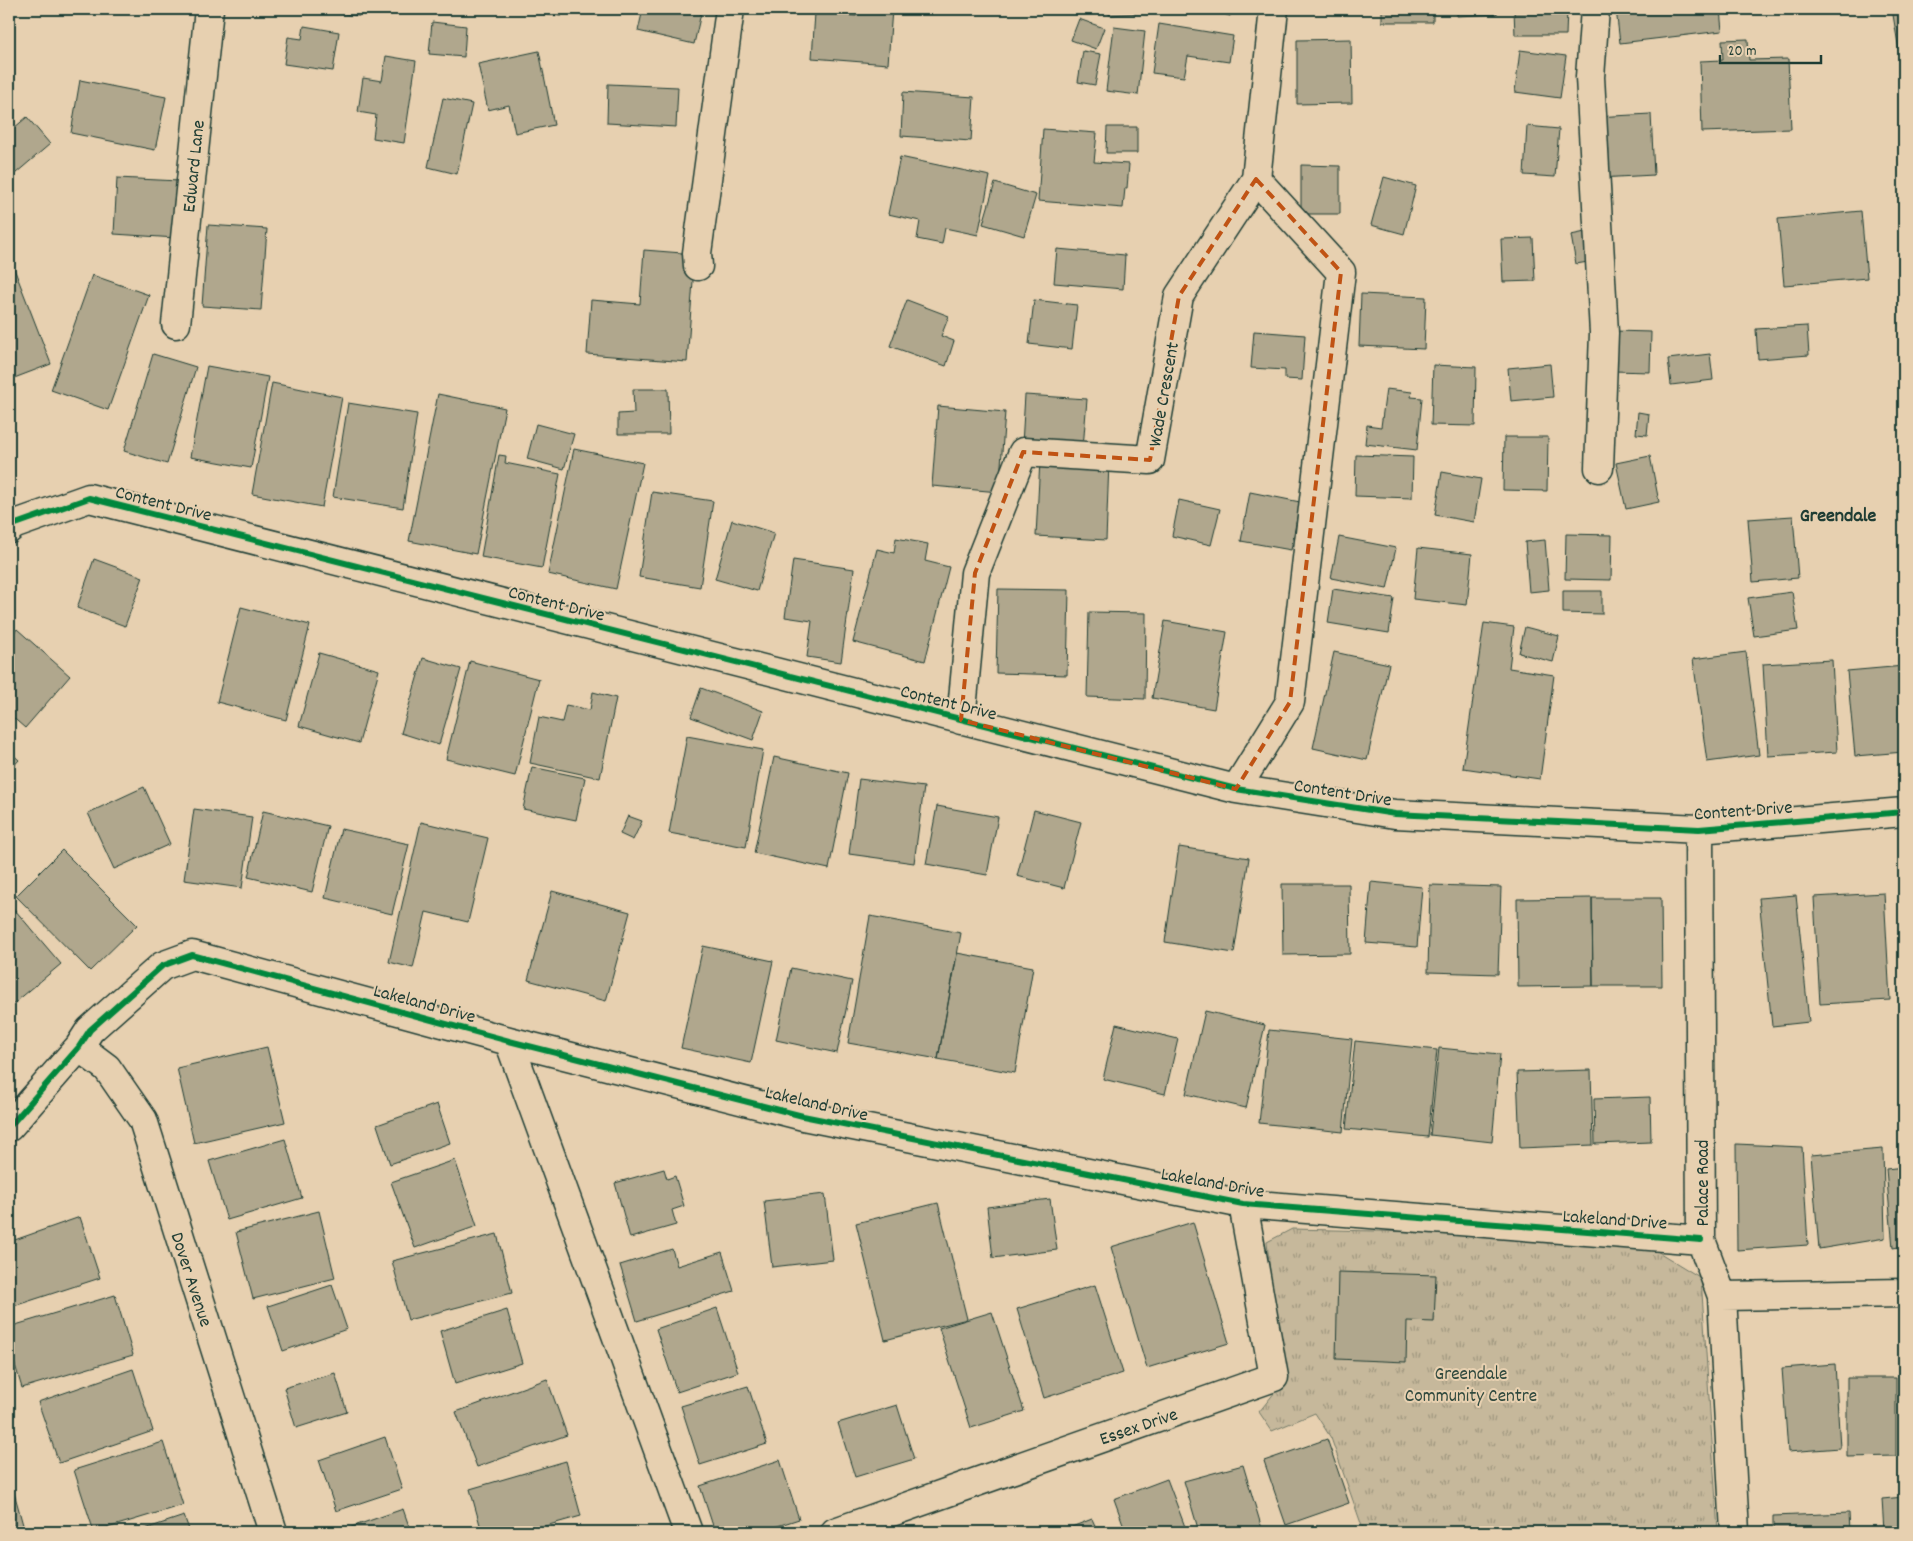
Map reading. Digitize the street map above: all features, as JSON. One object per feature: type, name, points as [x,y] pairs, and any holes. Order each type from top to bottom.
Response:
[{"type":"street","name":"Edward Lane","points":[[176,324],[209,9]]},
{"type":"street","points":[[698,266],[698,253],[730,9]]},
{"type":"street","name":"Wade Crescent","points":[[961,720],[974,574],[1023,452],[1150,460],[1179,296],[1256,179],[1274,9]]},
{"type":"street","points":[[1595,9],[1590,78],[1604,333],[1598,468]]},
{"type":"street","points":[[1236,789],[1290,702],[1341,272],[1256,179]]},
{"type":"street","name":"Content Drive","points":[[9,529],[13,524],[89,498],[1236,789],[1395,814],[1699,829],[1904,812]]},
{"type":"street","name":"Palace Road","points":[[1699,829],[1701,1240],[1722,1296],[1735,1532]]},
{"type":"street","name":"Lakeland Drive","points":[[9,1127],[79,1047],[90,1030],[162,966],[192,955],[509,1041],[803,1116],[1243,1204],[1701,1240]]},
{"type":"street","points":[[509,1041],[688,1532]]},
{"type":"street","name":"Dover Avenue","points":[[79,1047],[107,1068],[143,1120],[273,1532]]},
{"type":"street","name":"Essex Drive","points":[[835,1532],[1274,1377],[1243,1204]]},
{"type":"street","points":[[1722,1296],[1904,1293]]},
{"type":"highlighted area","points":[[1256,179],[1341,272],[1290,702],[1236,789],[961,720],[975,573],[1023,452],[1150,460],[1179,296]]},
{"type":"green space","name":"Greendale Community Centre","points":[[1292,1229],[1499,1234],[1647,1245],[1701,1278],[1718,1532],[1364,1532],[1331,1438],[1315,1413],[1272,1431],[1259,1412],[1287,1377],[1279,1365],[1267,1242]]},
{"type":"building","points":[[328,9],[359,9],[359,16],[328,12]]},
{"type":"building","points":[[532,9],[562,9],[561,16],[531,13]]},
{"type":"building","points":[[643,9],[683,9],[701,13],[694,44],[638,31]]},
{"type":"building","points":[[857,9],[892,9],[888,64],[812,58],[815,13],[856,16]]},
{"type":"building","points":[[1109,9],[1145,9],[1145,13],[1109,15]]},
{"type":"building","points":[[1206,9],[1233,9],[1230,16]]},
{"type":"building","points":[[1382,9],[1433,9],[1433,22],[1382,22]]},
{"type":"building","points":[[1457,9],[1497,9],[1497,14],[1457,16]]},
{"type":"building","points":[[1616,9],[1720,9],[1722,31],[1620,43]]},
{"type":"building","points":[[1892,9],[1904,9],[1904,61],[1901,62]]},
{"type":"building","points":[[1514,10],[1567,10],[1566,35],[1515,35]]},
{"type":"building","points":[[1079,19],[1104,28],[1096,49],[1071,40]]},
{"type":"building","points":[[432,22],[466,26],[464,57],[429,54]]},
{"type":"building","points":[[1159,24],[1233,36],[1229,62],[1188,56],[1184,77],[1152,73]]},
{"type":"building","points":[[304,26],[339,32],[333,71],[284,64],[288,37],[302,39]]},
{"type":"building","points":[[1114,27],[1145,31],[1138,95],[1106,91]]},
{"type":"building","points":[[1351,39],[1352,103],[1297,104],[1297,40]]},
{"type":"building","points":[[1748,39],[1749,60],[1788,59],[1791,129],[1702,132],[1700,61],[1723,60],[1722,40]]},
{"type":"building","points":[[1520,50],[1566,56],[1560,98],[1515,92]]},
{"type":"building","points":[[539,51],[554,125],[515,133],[509,105],[488,110],[478,64]]},
{"type":"building","points":[[1083,51],[1101,54],[1095,85],[1078,82]]},
{"type":"building","points":[[386,56],[416,61],[404,143],[373,138],[376,115],[358,112],[363,78],[382,81]]},
{"type":"building","points":[[80,80],[166,97],[155,150],[71,133]]},
{"type":"building","points":[[608,84],[678,87],[676,127],[607,123]]},
{"type":"building","points":[[903,92],[974,97],[971,141],[901,136]]},
{"type":"building","points":[[443,98],[472,104],[457,174],[428,167]]},
{"type":"building","points":[[1651,114],[1654,175],[1599,178],[1595,117]]},
{"type":"building","points":[[27,117],[50,144],[9,179],[9,122],[14,128]]},
{"type":"building","points":[[1527,126],[1559,129],[1555,177],[1524,175]]},
{"type":"building","points":[[1107,127],[1137,127],[1137,153],[1106,153]]},
{"type":"building","points":[[1043,129],[1097,133],[1094,162],[1129,164],[1123,208],[1038,201]]},
{"type":"building","points":[[900,157],[990,176],[978,235],[945,228],[942,244],[917,239],[920,221],[888,214]]},
{"type":"building","points":[[1301,165],[1340,166],[1340,214],[1301,214]]},
{"type":"building","points":[[1384,177],[1416,186],[1404,234],[1371,225]]},
{"type":"building","points":[[117,178],[179,181],[176,238],[114,234]]},
{"type":"building","points":[[995,183],[1036,195],[1024,236],[983,224]]},
{"type":"building","points":[[1861,211],[1867,278],[1784,285],[1778,219]]},
{"type":"building","points":[[208,225],[267,229],[261,310],[202,306]]},
{"type":"building","points":[[1590,231],[1594,261],[1576,264],[1571,235]]},
{"type":"building","points":[[1533,238],[1535,281],[1503,282],[1501,239]]},
{"type":"building","points":[[1057,249],[1125,255],[1123,289],[1054,283]]},
{"type":"building","points":[[644,250],[695,254],[687,362],[587,354],[591,300],[640,304]]},
{"type":"building","points":[[13,266],[51,364],[9,380],[9,267]]},
{"type":"building","points":[[92,275],[149,295],[108,410],[51,390]]},
{"type":"building","points":[[1361,294],[1426,297],[1424,349],[1359,346]]},
{"type":"building","points":[[907,300],[949,316],[941,336],[954,341],[946,366],[890,346]]},
{"type":"building","points":[[1034,300],[1077,305],[1072,349],[1029,344]]},
{"type":"building","points":[[1807,326],[1809,355],[1758,359],[1756,329]]},
{"type":"building","points":[[1254,331],[1305,335],[1302,380],[1285,379],[1285,370],[1251,368]]},
{"type":"building","points":[[1614,331],[1651,332],[1650,372],[1613,371]]},
{"type":"building","points":[[153,354],[196,367],[167,464],[124,451]]},
{"type":"building","points":[[1710,354],[1713,380],[1671,385],[1668,359]]},
{"type":"building","points":[[1550,364],[1553,397],[1511,401],[1508,368]]},
{"type":"building","points":[[1433,365],[1476,367],[1475,426],[1431,425]]},
{"type":"building","points":[[207,366],[268,377],[251,468],[190,457]]},
{"type":"building","points":[[272,383],[342,397],[322,507],[252,494]]},
{"type":"building","points":[[633,389],[668,389],[669,434],[618,434],[618,414],[634,413]]},
{"type":"building","points":[[1386,389],[1412,392],[1411,397],[1422,398],[1417,450],[1365,444],[1367,425],[1381,427]]},
{"type":"building","points":[[438,394],[505,408],[476,554],[409,541]]},
{"type":"building","points":[[1025,395],[1087,399],[1083,448],[1022,444]]},
{"type":"building","points":[[348,403],[417,414],[403,508],[333,497]]},
{"type":"building","points":[[938,406],[1005,412],[999,492],[932,486]]},
{"type":"building","points":[[1638,412],[1649,414],[1647,435],[1636,434]]},
{"type":"building","points":[[536,424],[574,434],[564,469],[527,459]]},
{"type":"building","points":[[1504,437],[1548,437],[1547,491],[1503,490]]},
{"type":"building","points":[[574,449],[643,463],[616,589],[548,574]]},
{"type":"building","points":[[499,455],[506,456],[505,463],[560,474],[542,568],[481,557]]},
{"type":"building","points":[[1356,455],[1413,457],[1412,498],[1355,496]]},
{"type":"building","points":[[1650,456],[1659,502],[1626,509],[1616,463]]},
{"type":"building","points":[[1040,460],[1109,463],[1106,540],[1036,536]]},
{"type":"building","points":[[1442,472],[1481,479],[1474,522],[1435,515]]},
{"type":"building","points":[[652,492],[713,501],[700,587],[639,577]]},
{"type":"building","points":[[1250,492],[1300,502],[1291,550],[1241,541]]},
{"type":"building","points":[[1179,500],[1220,509],[1211,545],[1172,536]]},
{"type":"building","points":[[1793,516],[1798,578],[1753,582],[1748,519]]},
{"type":"building","points":[[732,520],[774,533],[757,591],[715,579]]},
{"type":"building","points":[[1566,534],[1612,535],[1611,580],[1565,579]]},
{"type":"building","points":[[1339,537],[1396,548],[1387,589],[1331,578]]},
{"type":"building","points":[[896,538],[928,544],[925,561],[949,567],[925,661],[853,642],[877,549],[894,553]]},
{"type":"building","points":[[1545,540],[1549,590],[1529,592],[1525,542]]},
{"type":"building","points":[[1418,548],[1472,554],[1467,605],[1413,599]]},
{"type":"building","points":[[94,559],[143,577],[125,626],[77,608]]},
{"type":"building","points":[[793,560],[854,569],[841,662],[807,657],[812,621],[785,617]]},
{"type":"building","points":[[998,589],[1069,590],[1067,675],[996,673]]},
{"type":"building","points":[[1333,589],[1394,598],[1389,633],[1328,623]]},
{"type":"building","points":[[1563,591],[1602,591],[1602,614],[1563,613]]},
{"type":"building","points":[[1792,592],[1798,630],[1754,636],[1748,598]]},
{"type":"building","points":[[241,607],[310,625],[286,720],[217,702]]},
{"type":"building","points":[[1089,612],[1146,613],[1145,699],[1087,697]]},
{"type":"building","points":[[1165,621],[1227,632],[1214,709],[1152,698]]},
{"type":"building","points":[[1484,623],[1514,627],[1509,668],[1554,675],[1540,779],[1463,768]]},
{"type":"building","points":[[1525,627],[1559,636],[1553,662],[1519,653]]},
{"type":"building","points":[[17,629],[70,676],[25,728],[9,714],[9,639]]},
{"type":"building","points":[[1334,652],[1389,664],[1367,760],[1313,748]]},
{"type":"building","points":[[1746,652],[1759,755],[1707,762],[1693,659]]},
{"type":"building","points":[[319,653],[379,670],[359,743],[299,726]]},
{"type":"building","points":[[423,658],[461,669],[439,745],[401,733]]},
{"type":"building","points":[[1832,660],[1837,752],[1768,756],[1763,664]]},
{"type":"building","points":[[470,661],[539,679],[515,776],[446,759]]},
{"type":"building","points":[[1904,666],[1904,752],[1855,756],[1847,671]]},
{"type":"building","points":[[701,688],[763,711],[753,740],[691,717]]},
{"type":"building","points":[[593,692],[616,698],[600,778],[530,763],[539,717],[562,722],[566,705],[590,710]]},
{"type":"building","points":[[687,736],[763,750],[746,847],[669,833]]},
{"type":"building","points":[[9,751],[19,760],[9,771]]},
{"type":"building","points":[[774,757],[848,773],[829,869],[754,853]]},
{"type":"building","points":[[532,767],[585,778],[576,820],[523,809]]},
{"type":"building","points":[[859,779],[924,787],[914,863],[849,854]]},
{"type":"building","points":[[144,787],[170,844],[114,869],[88,813]]},
{"type":"building","points":[[937,806],[998,817],[987,875],[926,864]]},
{"type":"building","points":[[194,809],[252,817],[242,888],[184,880]]},
{"type":"building","points":[[1034,810],[1081,822],[1064,888],[1017,876]]},
{"type":"building","points":[[263,811],[328,826],[312,892],[248,877]]},
{"type":"building","points":[[628,816],[642,821],[633,840],[620,834]]},
{"type":"building","points":[[421,822],[488,838],[468,922],[426,912],[413,968],[389,962]]},
{"type":"building","points":[[341,829],[409,844],[392,914],[325,898]]},
{"type":"building","points":[[1179,847],[1249,858],[1234,953],[1165,942]]},
{"type":"building","points":[[62,850],[137,925],[90,971],[16,896]]},
{"type":"building","points":[[1371,882],[1422,887],[1417,947],[1366,943]]},
{"type":"building","points":[[1282,884],[1349,884],[1350,954],[1283,955]]},
{"type":"building","points":[[1430,885],[1501,887],[1498,974],[1428,972]]},
{"type":"building","points":[[552,891],[630,912],[606,1001],[528,980]]},
{"type":"building","points":[[1884,893],[1890,1000],[1820,1004],[1814,897]]},
{"type":"building","points":[[1796,895],[1809,1022],[1772,1026],[1759,898]]},
{"type":"building","points":[[1592,898],[1661,898],[1662,986],[1593,986]]},
{"type":"building","points":[[1592,898],[1593,986],[1518,987],[1517,899]]},
{"type":"building","points":[[9,903],[61,964],[11,1006],[9,1003]]},
{"type":"building","points":[[870,916],[961,933],[938,1059],[848,1043]]},
{"type":"building","points":[[703,946],[773,961],[751,1063],[681,1048]]},
{"type":"building","points":[[957,953],[1033,967],[1015,1073],[938,1059]]},
{"type":"building","points":[[791,968],[852,981],[837,1053],[776,1040]]},
{"type":"building","points":[[1205,1011],[1265,1025],[1246,1108],[1186,1094]]},
{"type":"building","points":[[1116,1024],[1178,1039],[1165,1094],[1103,1079]]},
{"type":"building","points":[[1269,1030],[1352,1039],[1343,1132],[1259,1123]]},
{"type":"building","points":[[1355,1041],[1437,1050],[1428,1137],[1346,1129]]},
{"type":"building","points":[[267,1047],[285,1122],[194,1143],[177,1068]]},
{"type":"building","points":[[1439,1048],[1500,1054],[1492,1142],[1430,1135]]},
{"type":"building","points":[[1591,1070],[1593,1145],[1520,1148],[1517,1072]]},
{"type":"building","points":[[1650,1097],[1651,1142],[1595,1144],[1594,1099]]},
{"type":"building","points":[[437,1104],[450,1143],[390,1164],[377,1125]]},
{"type":"building","points":[[285,1139],[302,1198],[227,1220],[209,1161]]},
{"type":"building","points":[[1736,1144],[1802,1147],[1808,1245],[1737,1250]]},
{"type":"building","points":[[1883,1149],[1885,1238],[1819,1249],[1811,1155]]},
{"type":"building","points":[[455,1160],[477,1226],[415,1248],[391,1182]]},
{"type":"building","points":[[1904,1167],[1904,1246],[1893,1248],[1886,1169]]},
{"type":"building","points":[[664,1169],[667,1179],[675,1176],[684,1206],[672,1210],[676,1225],[630,1238],[615,1183]]},
{"type":"building","points":[[825,1194],[833,1260],[772,1267],[764,1201]]},
{"type":"building","points":[[1050,1199],[1057,1250],[993,1258],[987,1207]]},
{"type":"building","points":[[938,1203],[967,1319],[885,1340],[856,1223]]},
{"type":"building","points":[[319,1211],[335,1278],[253,1299],[236,1232]]},
{"type":"building","points":[[80,1217],[100,1278],[14,1306],[9,1292],[9,1242]]},
{"type":"building","points":[[1193,1222],[1229,1343],[1147,1368],[1111,1247]]},
{"type":"building","points":[[497,1234],[512,1293],[408,1320],[392,1261]]},
{"type":"building","points":[[672,1249],[677,1266],[722,1252],[734,1291],[637,1321],[620,1265]]},
{"type":"building","points":[[1338,1272],[1436,1275],[1434,1322],[1407,1321],[1406,1362],[1336,1359]]},
{"type":"building","points":[[332,1285],[347,1329],[283,1351],[268,1306]]},
{"type":"building","points":[[1095,1285],[1123,1373],[1044,1398],[1017,1309]]},
{"type":"building","points":[[115,1295],[133,1355],[22,1388],[9,1345],[9,1327]]},
{"type":"building","points":[[717,1308],[738,1372],[677,1392],[656,1329]]},
{"type":"building","points":[[507,1310],[522,1363],[455,1384],[440,1331]]},
{"type":"building","points":[[992,1312],[1024,1411],[971,1428],[939,1328]]},
{"type":"building","points":[[1835,1364],[1840,1448],[1788,1452],[1782,1368]]},
{"type":"building","points":[[133,1369],[153,1431],[59,1463],[38,1402]]},
{"type":"building","points":[[335,1373],[347,1412],[296,1428],[284,1388]]},
{"type":"building","points":[[1847,1378],[1896,1378],[1896,1456],[1847,1457]]},
{"type":"building","points":[[547,1379],[567,1435],[477,1467],[456,1412]]},
{"type":"building","points":[[748,1386],[767,1444],[700,1465],[681,1406]]},
{"type":"building","points":[[897,1405],[914,1459],[855,1477],[838,1423]]},
{"type":"building","points":[[385,1437],[402,1489],[336,1511],[319,1460]]},
{"type":"building","points":[[1327,1439],[1349,1503],[1286,1525],[1264,1461]]},
{"type":"building","points":[[163,1442],[183,1505],[94,1532],[74,1470]]},
{"type":"building","points":[[780,1460],[799,1519],[759,1532],[715,1532],[700,1486]]},
{"type":"building","points":[[566,1461],[581,1516],[524,1532],[482,1532],[470,1489]]},
{"type":"building","points":[[1243,1465],[1263,1532],[1199,1532],[1184,1481]]},
{"type":"building","points":[[1167,1479],[1187,1532],[1126,1532],[1114,1499]]},
{"type":"building","points":[[13,1489],[25,1532],[9,1532],[9,1491]]},
{"type":"building","points":[[1904,1497],[1904,1532],[1884,1532],[1882,1499]]},
{"type":"building","points":[[403,1509],[411,1532],[337,1532]]},
{"type":"building","points":[[1849,1513],[1850,1532],[1773,1532],[1773,1516]]},
{"type":"building","points":[[184,1516],[190,1532],[136,1532]]},
{"type":"building","points":[[1092,1519],[1098,1532],[1059,1532]]},
{"type":"cycle path","points":[[9,529],[13,525],[89,498],[1236,789],[1395,814],[1699,829],[1904,812]]},
{"type":"cycle path","points":[[9,1127],[79,1047],[90,1030],[162,966],[192,955],[509,1041],[803,1116],[1243,1204],[1701,1240]]},
{"type":"district","name":"Greendale","points":[[1838,514]]}]
